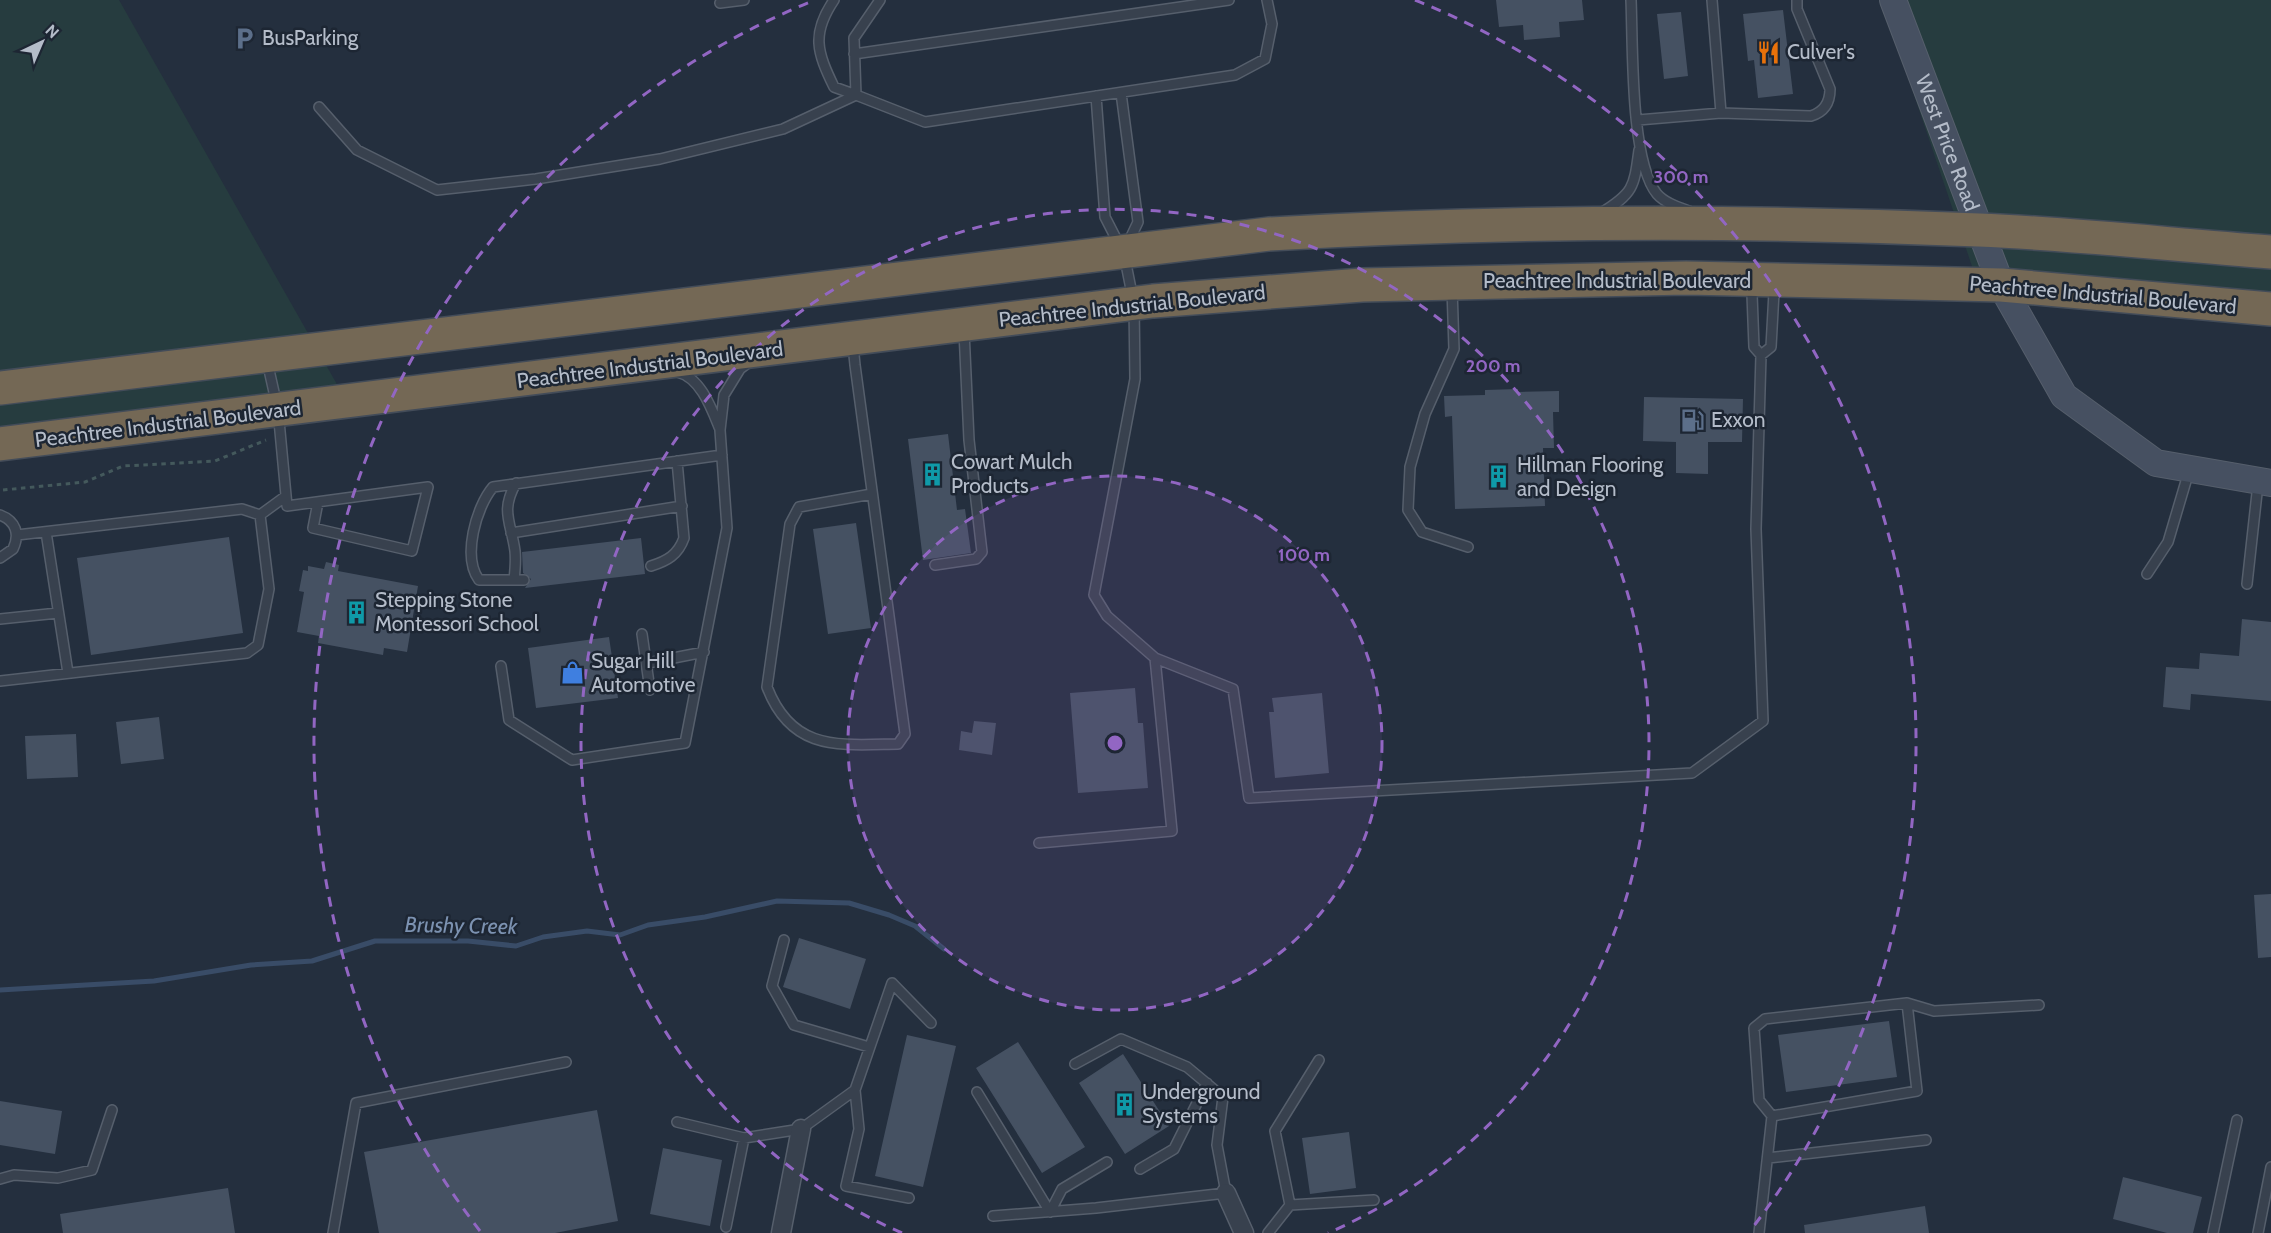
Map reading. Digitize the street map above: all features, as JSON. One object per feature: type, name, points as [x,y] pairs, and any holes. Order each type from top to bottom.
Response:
[{"type":"highway","points":[[0,388],[1124,254],[1280,233],[1360,229],[1719,223],[1982,230],[2271,252]]},
{"type":"highway","name":"Peachtree Industrial Boulevard","points":[[0,444],[272,425],[649,365],[1134,304],[1273,290],[1686,278],[2001,285],[2271,309]]},
{"type":"street","name":"West Price Road","points":[[1893,0],[2001,285],[2064,396],[2156,463],[2265,482]]},
{"type":"street","points":[[781,1233],[801,1129]]},
{"type":"street","points":[[1226,1193],[1244,1233]]},
{"type":"lane","points":[[720,3],[744,0]]},
{"type":"lane","points":[[834,0],[823,17],[817,42],[823,65],[834,87],[925,122],[1235,75],[1265,59],[1272,24],[1268,0]]},
{"type":"lane","points":[[856,95],[854,38],[880,0]]},
{"type":"lane","points":[[854,54],[1229,0]]},
{"type":"lane","points":[[1631,0],[1640,145],[1648,177],[1658,195],[1670,204],[1719,223]]},
{"type":"lane","points":[[1712,0],[1721,113]]},
{"type":"lane","points":[[1638,120],[1721,113],[1811,116],[1823,110],[1828,103],[1830,89],[1797,9],[1797,0]]},
{"type":"lane","points":[[1122,93],[1138,222],[1124,254]]},
{"type":"lane","points":[[319,107],[357,150],[437,190],[536,179],[660,159],[783,129],[856,95]]},
{"type":"lane","points":[[1096,96],[1105,217],[1124,254],[1134,304],[1136,379],[1094,595],[1107,616],[1155,658],[1233,689],[1249,798],[1692,773],[1763,721],[1756,529],[1761,355],[1754,346],[1752,294],[1764,280],[1774,292],[1771,347],[1761,355]]},
{"type":"lane","points":[[1581,224],[1608,208],[1635,184],[1640,145]]},
{"type":"lane","points":[[1452,283],[1454,349],[1425,414],[1410,467],[1408,510],[1422,532],[1468,547]]},
{"type":"lane","points":[[935,565],[976,559],[982,552],[969,440],[963,326]]},
{"type":"lane","points":[[852,339],[904,734],[898,744],[832,745],[811,737],[786,722],[774,705],[767,687],[790,524],[799,507],[872,494]]},
{"type":"lane","points":[[501,666],[509,720],[572,760],[685,743],[727,528],[720,430],[724,395],[740,369],[765,351]]},
{"type":"lane","points":[[266,355],[272,425],[287,506],[428,487],[412,551],[313,528],[318,502]]},
{"type":"lane","points":[[649,365],[688,374],[708,400],[720,430]]},
{"type":"lane","points":[[516,483],[508,497],[506,508],[519,580],[479,580],[473,572],[469,555],[483,499],[493,487],[516,483],[722,455]]},
{"type":"lane","points":[[651,566],[662,563],[680,549],[684,538],[677,461]]},
{"type":"lane","points":[[2147,574],[2168,542],[2190,469]]},
{"type":"lane","points":[[2247,584],[2265,482]]},
{"type":"lane","points":[[260,515],[286,496]]},
{"type":"lane","points":[[511,533],[682,506]]},
{"type":"lane","points":[[17,535],[242,509],[260,515]]},
{"type":"lane","points":[[0,515],[12,522],[17,535],[13,549],[0,558]]},
{"type":"lane","points":[[0,681],[248,653],[258,645],[269,589],[260,515]]},
{"type":"lane","points":[[46,532],[68,673]]},
{"type":"lane","points":[[0,619],[58,613]]},
{"type":"lane","points":[[642,634],[648,663],[650,690]]},
{"type":"lane","points":[[648,663],[704,652]]},
{"type":"lane","points":[[1039,843],[1172,831],[1155,658]]},
{"type":"lane","points":[[784,940],[772,986],[794,1025],[869,1047]]},
{"type":"lane","points":[[909,1198],[846,1186],[859,1129],[855,1090],[892,983],[931,1023]]},
{"type":"lane","points":[[1772,1116],[1917,1091],[1907,1003]]},
{"type":"lane","points":[[1759,1233],[1772,1116],[1759,1100],[1754,1028],[1765,1019],[1907,1003],[1934,1011],[2039,1005]]},
{"type":"lane","points":[[993,1216],[1226,1193],[1217,1144],[1223,1097],[1207,1083],[1187,1067],[1120,1039],[1075,1064]]},
{"type":"lane","points":[[1268,1233],[1290,1204],[1275,1131],[1319,1060]]},
{"type":"lane","points":[[333,1233],[356,1103],[566,1062]]},
{"type":"lane","points":[[1140,1169],[1174,1149],[1207,1083]]},
{"type":"lane","points":[[677,1122],[744,1138],[801,1129],[855,1090]]},
{"type":"lane","points":[[977,1092],[1050,1212]]},
{"type":"lane","points":[[0,1179],[14,1176],[58,1178],[92,1170],[112,1110]]},
{"type":"lane","points":[[2213,1233],[2237,1120]]},
{"type":"lane","points":[[726,1227],[744,1138]]},
{"type":"lane","points":[[1768,1158],[1926,1140]]},
{"type":"lane","points":[[1050,1212],[1062,1189],[1107,1162]]},
{"type":"lane","points":[[2258,1233],[2270,1173]]},
{"type":"lane","points":[[1290,1204],[1374,1200]]},
{"type":"path","points":[[3,490],[85,482],[123,466],[215,461],[272,425]]},
{"type":"green space","points":[[0,0],[119,0],[351,409],[0,448]]},
{"type":"green space","points":[[1882,0],[2271,0],[2271,312],[1980,290]]},
{"type":"building","points":[[1496,0],[1582,0],[1584,20],[1559,22],[1560,37],[1524,40],[1523,25],[1499,27]]},
{"type":"building","points":[[1783,10],[1793,94],[1758,98],[1754,60],[1748,61],[1743,14]]},
{"type":"building","points":[[1681,12],[1688,76],[1664,79],[1657,14]]},
{"type":"building","name":"Hillman Flooring and Design","points":[[1518,389],[1518,392],[1559,391],[1559,412],[1553,412],[1554,448],[1543,448],[1545,506],[1455,509],[1452,416],[1445,417],[1444,396],[1485,395],[1485,390]]},
{"type":"building","name":"Exxon","points":[[1644,397],[1743,399],[1742,442],[1708,442],[1708,474],[1676,473],[1676,442],[1643,441]]},
{"type":"building","name":"Cowart Mulch Products","points":[[948,434],[957,510],[965,509],[971,553],[923,560],[908,439]]},
{"type":"building","points":[[856,523],[871,628],[828,634],[813,529]]},
{"type":"building","points":[[229,537],[243,633],[91,655],[77,558]]},
{"type":"building","points":[[641,538],[645,574],[525,588],[531,579],[523,573],[522,552]]},
{"type":"building","name":"Stepping Stone Montessori School","points":[[326,562],[339,565],[338,571],[418,586],[407,652],[384,648],[383,655],[318,643],[319,636],[297,632],[304,592],[299,591],[303,570],[308,571],[308,566],[324,569]]},
{"type":"building","points":[[2242,619],[2271,622],[2271,701],[2191,694],[2190,710],[2163,707],[2166,667],[2199,669],[2200,653],[2239,656]]},
{"type":"building","name":"Sugar Hill Automotive","points":[[609,637],[618,698],[536,708],[528,648]]},
{"type":"building","points":[[1135,688],[1138,723],[1143,723],[1148,788],[1078,793],[1070,693]]},
{"type":"building","points":[[1322,693],[1329,773],[1275,778],[1269,712],[1274,712],[1272,698]]},
{"type":"building","points":[[159,717],[164,759],[121,764],[116,722]]},
{"type":"building","points":[[974,721],[996,723],[992,755],[959,750],[961,731],[972,733]]},
{"type":"building","points":[[76,734],[78,777],[27,779],[25,736]]},
{"type":"building","points":[[2271,894],[2271,957],[2258,958],[2254,895]]},
{"type":"building","points":[[799,938],[866,959],[850,1009],[783,987]]},
{"type":"building","points":[[1889,1021],[1897,1077],[1786,1092],[1778,1035]]},
{"type":"building","points":[[907,1035],[956,1046],[923,1187],[875,1176]]},
{"type":"building","points":[[1018,1042],[1085,1147],[1042,1173],[976,1068]]},
{"type":"building","name":"Underground Systems","points":[[1123,1054],[1169,1126],[1125,1154],[1079,1083]]},
{"type":"building","points":[[0,1101],[62,1111],[55,1154],[0,1145]]},
{"type":"building","points":[[597,1110],[618,1221],[555,1233],[379,1233],[364,1152]]},
{"type":"building","points":[[1349,1132],[1356,1188],[1310,1194],[1302,1138]]},
{"type":"building","points":[[663,1148],[722,1160],[710,1226],[650,1214]]},
{"type":"building","points":[[2123,1177],[2202,1197],[2193,1233],[2167,1233],[2113,1219]]},
{"type":"building","points":[[228,1188],[235,1233],[63,1233],[60,1214]]},
{"type":"building","points":[[1925,1206],[1929,1233],[1805,1233],[1804,1225]]},
{"type":"waterway","name":"Brushy Creek","points":[[0,990],[154,981],[251,965],[312,961],[375,941],[468,941],[516,946],[543,937],[587,931],[620,935],[648,925],[705,917],[777,901],[849,903],[889,915],[915,926],[944,949]]},
{"type":"place","name":"BusParking","points":[[244,38]]},
{"type":"place","name":"Culver's","points":[[1769,52]]},
{"type":"place","name":"Exxon","points":[[1693,420]]},
{"type":"place","name":"Cowart Mulch Products","points":[[933,474]]},
{"type":"place","name":"Hillman Flooring and Design","points":[[1499,477]]},
{"type":"place","name":"Stepping Stone Montessori School","points":[[357,612]]},
{"type":"place","name":"Sugar Hill Automotive","points":[[573,673]]},
{"type":"place","name":"Underground Systems","points":[[1124,1104]]}]
